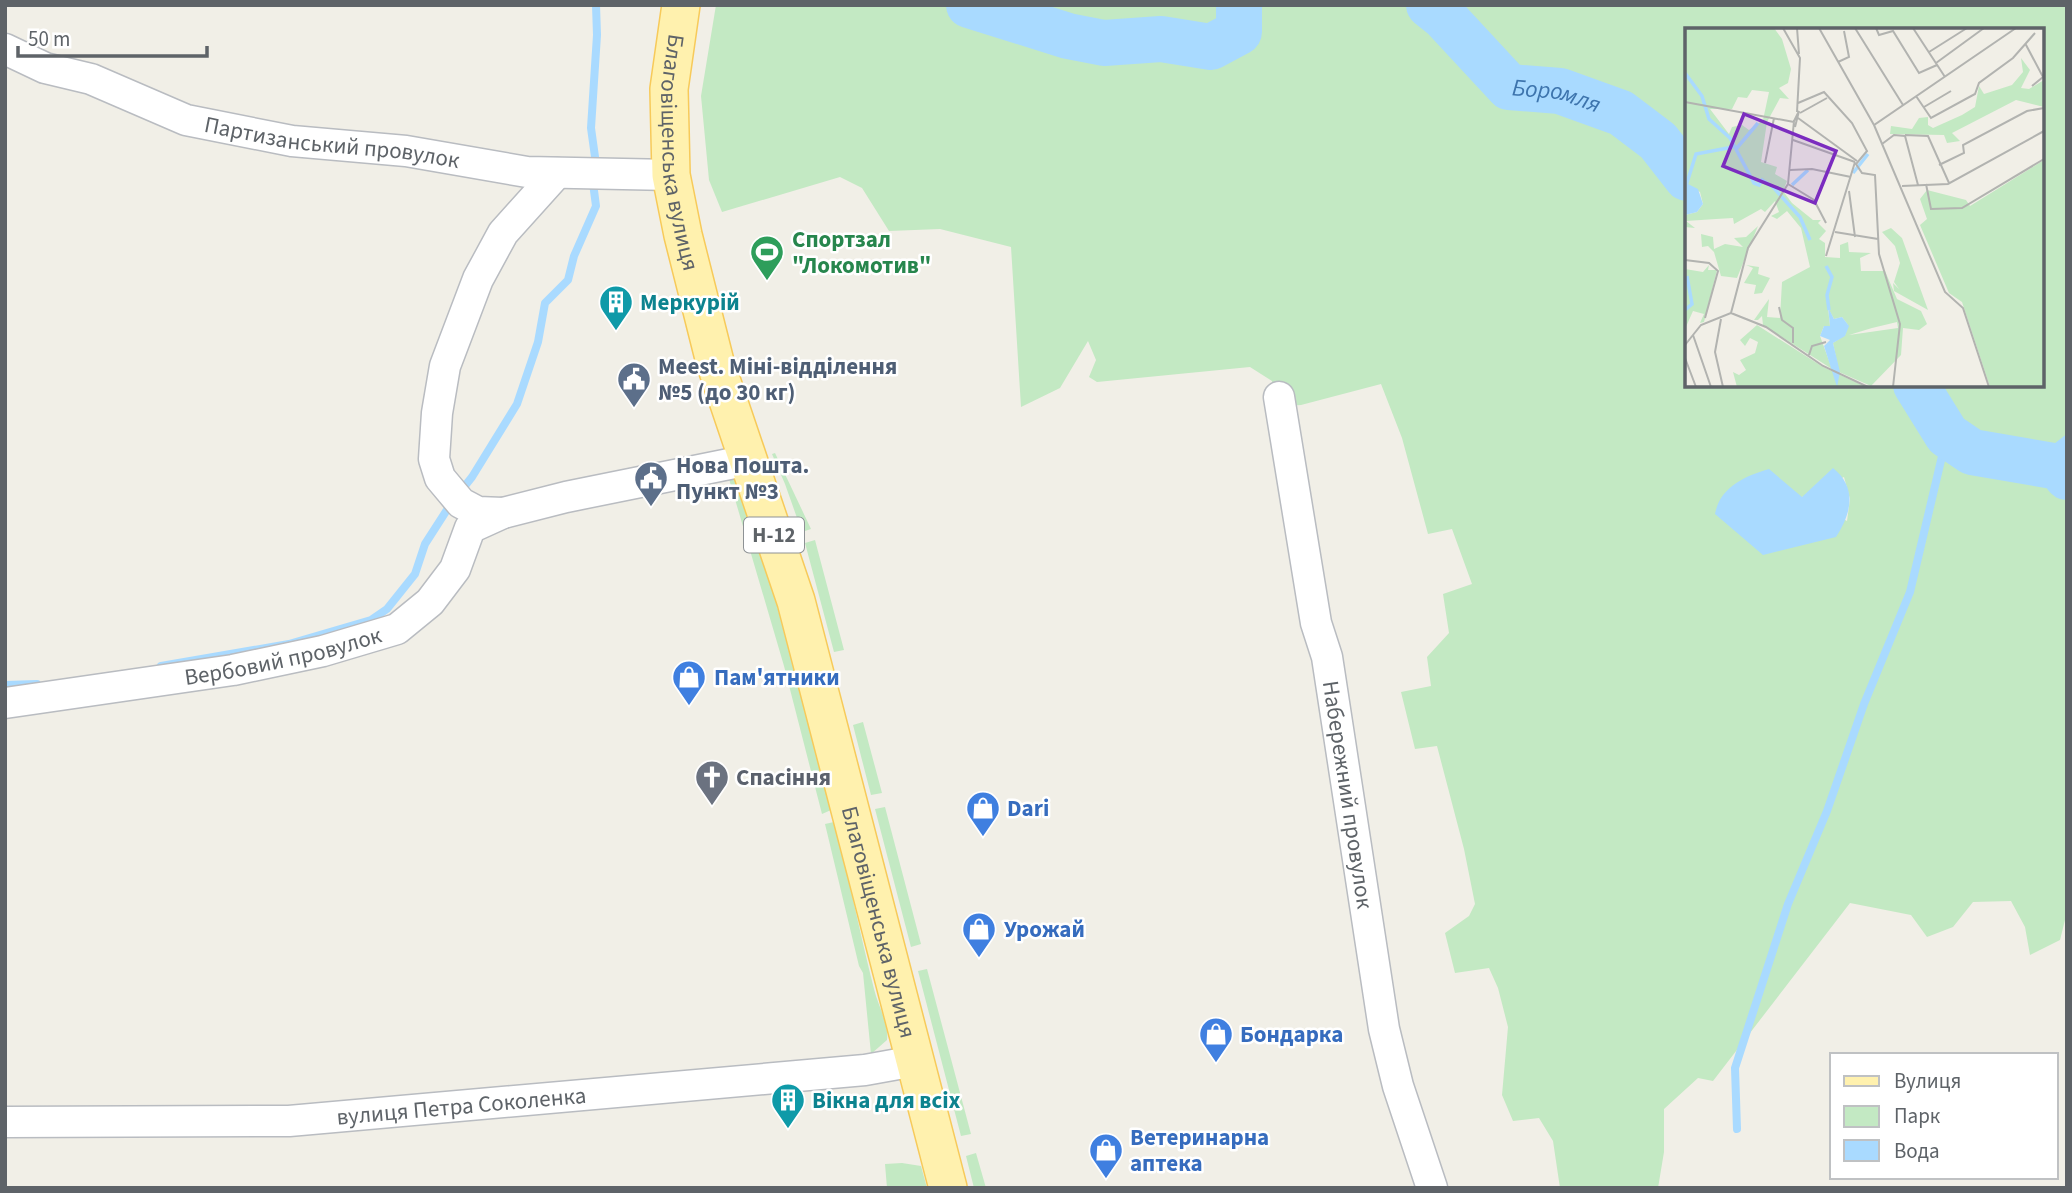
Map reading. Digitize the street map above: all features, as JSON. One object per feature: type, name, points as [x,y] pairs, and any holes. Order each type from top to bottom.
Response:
[{"type":"main road","name":"Благовіщенська вулиця","points":[[681,5],[669,89],[671,175],[686,246],[715,362],[796,601],[948,1188]]},
{"type":"street","name":"Партизанський провулок","points":[[5,49],[45,68],[91,79],[186,120],[292,141],[406,151],[527,172],[671,175]]},
{"type":"street","name":"Вербовий провулок","points":[[503,513],[478,512],[456,498],[440,478],[434,458],[437,413],[445,366],[478,279],[503,233],[557,173]]},
{"type":"street","name":"Набережний провулок","points":[[1279,397],[1316,623],[1327,657],[1384,1029],[1398,1086],[1432,1188]]},
{"type":"street","name":"Вербовий провулок","points":[[5,703],[233,670],[323,651],[397,629],[429,602],[455,569],[470,528],[503,513],[635,482],[749,460]]},
{"type":"street","name":"вулиця Петра Соколенка","points":[[5,1122],[289,1121],[865,1070],[915,1061]]},
{"type":"green space","points":[[716,5],[2067,5],[2067,912],[2060,940],[2030,955],[2025,927],[2011,901],[1973,902],[1953,927],[1927,937],[1911,915],[1850,903],[1713,1081],[1698,1078],[1664,1109],[1664,1152],[1658,1188],[1560,1188],[1553,1141],[1539,1118],[1513,1121],[1502,1095],[1508,1027],[1498,988],[1489,968],[1455,973],[1445,933],[1469,916],[1475,904],[1464,849],[1437,746],[1415,749],[1401,692],[1431,686],[1427,657],[1449,633],[1443,594],[1472,584],[1452,529],[1428,534],[1402,438],[1381,384],[1301,405],[1273,407],[1272,381],[1250,367],[1097,382],[1089,377],[1096,360],[1088,341],[1060,388],[1021,407],[1011,247],[940,229],[889,231],[862,188],[840,177],[722,212],[709,180],[701,96]],"holes":[[[1844,477],[1850,499],[1847,521],[1802,497]]]},
{"type":"green space","points":[[775,453],[811,529],[802,532],[772,454]]},
{"type":"green space","points":[[733,471],[772,587],[831,810],[822,814],[784,666],[727,472]]},
{"type":"green space","points":[[815,540],[844,650],[834,652],[805,543]]},
{"type":"green space","points":[[863,722],[882,793],[871,795],[853,725]]},
{"type":"green space","points":[[885,807],[921,944],[911,947],[875,809]]},
{"type":"green space","points":[[834,822],[874,989],[886,1027],[887,1040],[871,1054],[863,973],[859,966],[825,824]]},
{"type":"green space","points":[[927,969],[971,1134],[961,1136],[918,971]]},
{"type":"green space","points":[[976,1153],[986,1188],[974,1188],[966,1156]]},
{"type":"green space","points":[[885,1164],[921,1166],[927,1188],[887,1188]]},
{"type":"water","points":[[1833,468],[1846,484],[1850,501],[1836,537],[1763,555],[1715,514],[1728,490],[1751,475],[1769,469],[1802,497]]},
{"type":"waterway","points":[[596,5],[597,35],[591,128],[596,164]]},
{"type":"waterway","name":"Боромля","points":[[969,5],[1068,36],[1104,43],[1161,39],[1211,47],[1239,32],[1239,5]]},
{"type":"waterway","name":"Боромля","points":[[1429,5],[1444,17],[1509,87],[1560,91],[1621,113],[1658,141],[1685,175]]},
{"type":"waterway","points":[[460,492],[517,404],[538,342],[545,303],[568,280],[574,256],[596,206],[593,183]]},
{"type":"waterway","name":"Боромля","points":[[1917,387],[1947,435],[1972,452],[2059,467],[2067,477]]},
{"type":"waterway","points":[[1737,1129],[1735,1068],[1788,904],[1827,811],[1864,704],[1910,592],[1947,435]]},
{"type":"waterway","points":[[2036,463],[2067,439]]},
{"type":"waterway","points":[[161,666],[289,644],[371,620],[387,609],[415,574],[425,544],[452,502]]},
{"type":"waterway","points":[[5,685],[37,684]]},
{"type":"place","name":"Спортзал \"Локомотив\"","points":[[767,282]]},
{"type":"place","name":"Меркурій","points":[[616,332]]},
{"type":"place","name":"Meest. Міні-відділення №5 (до 30 кг)","points":[[634,409]]},
{"type":"place","name":"Нова Пошта. Пункт №3","points":[[651,508]]},
{"type":"place","name":"Пам'ятники","points":[[689,707]]},
{"type":"place","name":"Спасіння","points":[[712,807]]},
{"type":"place","name":"Dari","points":[[983,838]]},
{"type":"place","name":"Урожай","points":[[979,959]]},
{"type":"place","name":"Бондарка","points":[[1216,1064]]},
{"type":"place","name":"Вікна для всіх","points":[[788,1130]]},
{"type":"place","name":"Ветеринарна аптека","points":[[1106,1180]]}]
